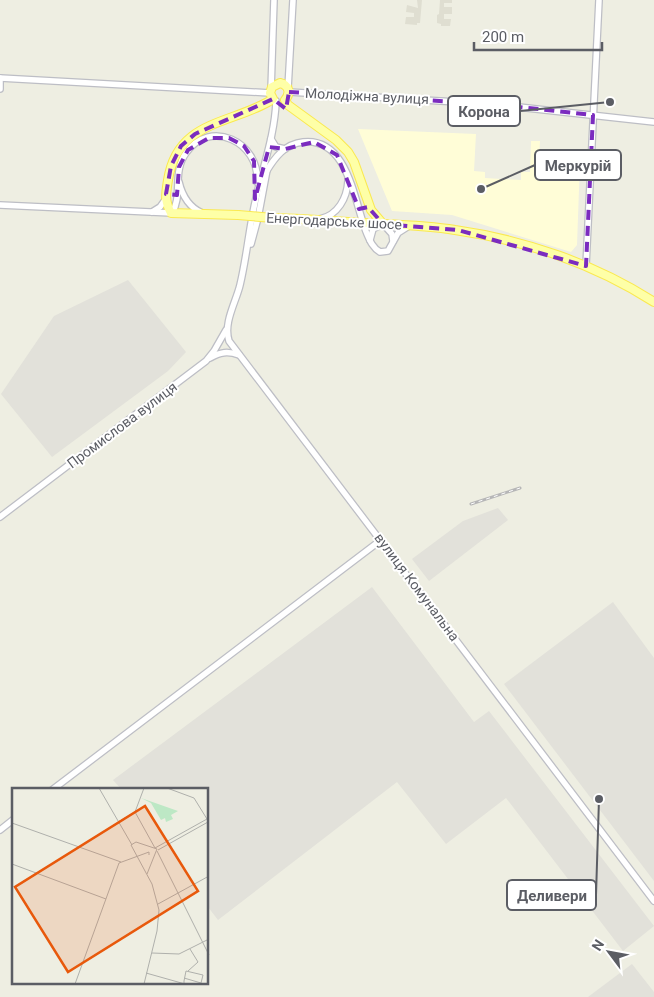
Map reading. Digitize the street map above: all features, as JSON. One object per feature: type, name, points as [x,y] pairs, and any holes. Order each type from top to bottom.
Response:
[{"type":"main road","points":[[171,213],[166,197],[173,161],[184,142],[201,130],[259,107],[272,95],[277,83],[283,84],[288,105],[336,140],[348,152],[356,166],[369,207],[373,215],[383,224]]},
{"type":"main road","name":"Енергодарське шосе","points":[[171,213],[363,222],[458,230],[530,247],[586,266],[654,302]]},
{"type":"street","points":[[274,0],[272,95],[275,118]]},
{"type":"street","points":[[246,260],[258,218],[275,118],[286,95],[293,0]]},
{"type":"street","points":[[586,266],[599,0]]},
{"type":"street","points":[[0,89],[0,78],[272,95]]},
{"type":"street","name":"Молодіжна вулиця","points":[[272,95],[491,104],[654,122]]},
{"type":"street","points":[[171,213],[175,207],[178,175],[183,158],[196,143],[214,137],[230,138],[244,146],[254,161],[257,175],[246,260]]},
{"type":"street","points":[[271,139],[276,147],[285,149]]},
{"type":"street","points":[[255,199],[271,139]]},
{"type":"street","points":[[266,172],[276,157],[285,149],[295,144],[305,142],[323,145],[337,155],[342,163],[363,222],[375,249],[382,253],[390,250],[400,231],[412,225]]},
{"type":"street","points":[[317,220],[329,216],[341,204],[347,188],[347,174]]},
{"type":"street","points":[[178,175],[180,187],[187,200],[193,208],[204,214]]},
{"type":"street","points":[[152,212],[160,207],[166,197],[176,195]]},
{"type":"street","name":"Енергодарське шосе","points":[[0,205],[171,213]]},
{"type":"street","points":[[359,209],[369,207]]},
{"type":"street","points":[[370,240],[374,229],[383,224],[392,234],[393,243]]},
{"type":"street","name":"вулиця Комунальна","points":[[246,260],[229,320],[227,332],[229,341],[654,901]]},
{"type":"street","name":"Промислова вулиця","points":[[0,517],[206,361],[222,339],[229,320]]},
{"type":"street","points":[[206,361],[223,352],[230,352],[241,356]]},
{"type":"street","points":[[55,788],[381,540]]},
{"type":"street","points":[[0,830],[12,821]]},
{"type":"highlighted area","points":[[289,92],[491,104],[593,115],[586,266],[458,230],[383,224],[368,207],[359,209],[337,155],[314,142],[285,149],[269,147],[255,199],[254,161],[244,146],[229,138],[209,138],[188,150],[179,167],[177,195],[166,194],[171,166],[181,146],[195,134],[273,99],[286,109]]},
{"type":"shaded area","points":[[417,0],[422,0],[420,23],[417,23],[417,25],[405,24],[406,17],[414,17],[414,13],[406,12],[407,5],[418,8]]},
{"type":"shaded area","points":[[440,0],[452,0],[452,3],[444,3],[444,7],[452,7],[452,14],[444,14],[444,19],[451,19],[450,26],[441,26],[441,24],[437,23]]},
{"type":"shaded area","points":[[358,129],[476,134],[474,171],[485,172],[485,178],[521,180],[521,172],[530,172],[531,141],[540,141],[539,160],[580,161],[577,245],[571,252],[452,215],[392,211]]},
{"type":"shaded area","points":[[128,280],[186,352],[168,371],[52,457],[1,394],[54,316]]},
{"type":"shaded area","points":[[498,508],[508,520],[429,581],[412,559],[463,521]]},
{"type":"shaded area","points":[[372,587],[474,722],[489,711],[654,926],[623,951],[506,798],[446,844],[397,782],[218,920],[209,908],[209,788],[120,788],[113,780]]},
{"type":"shaded area","points":[[613,602],[654,658],[654,881],[504,684]]},
{"type":"shaded area","points":[[632,964],[654,992],[654,997],[588,997]]},
{"type":"railway","points":[[471,504],[520,488]]},
{"type":"place","name":"Корона","points":[[610,102]]},
{"type":"place","name":"Меркурій","points":[[481,189]]},
{"type":"place","name":"Деливери","points":[[599,799]]}]
